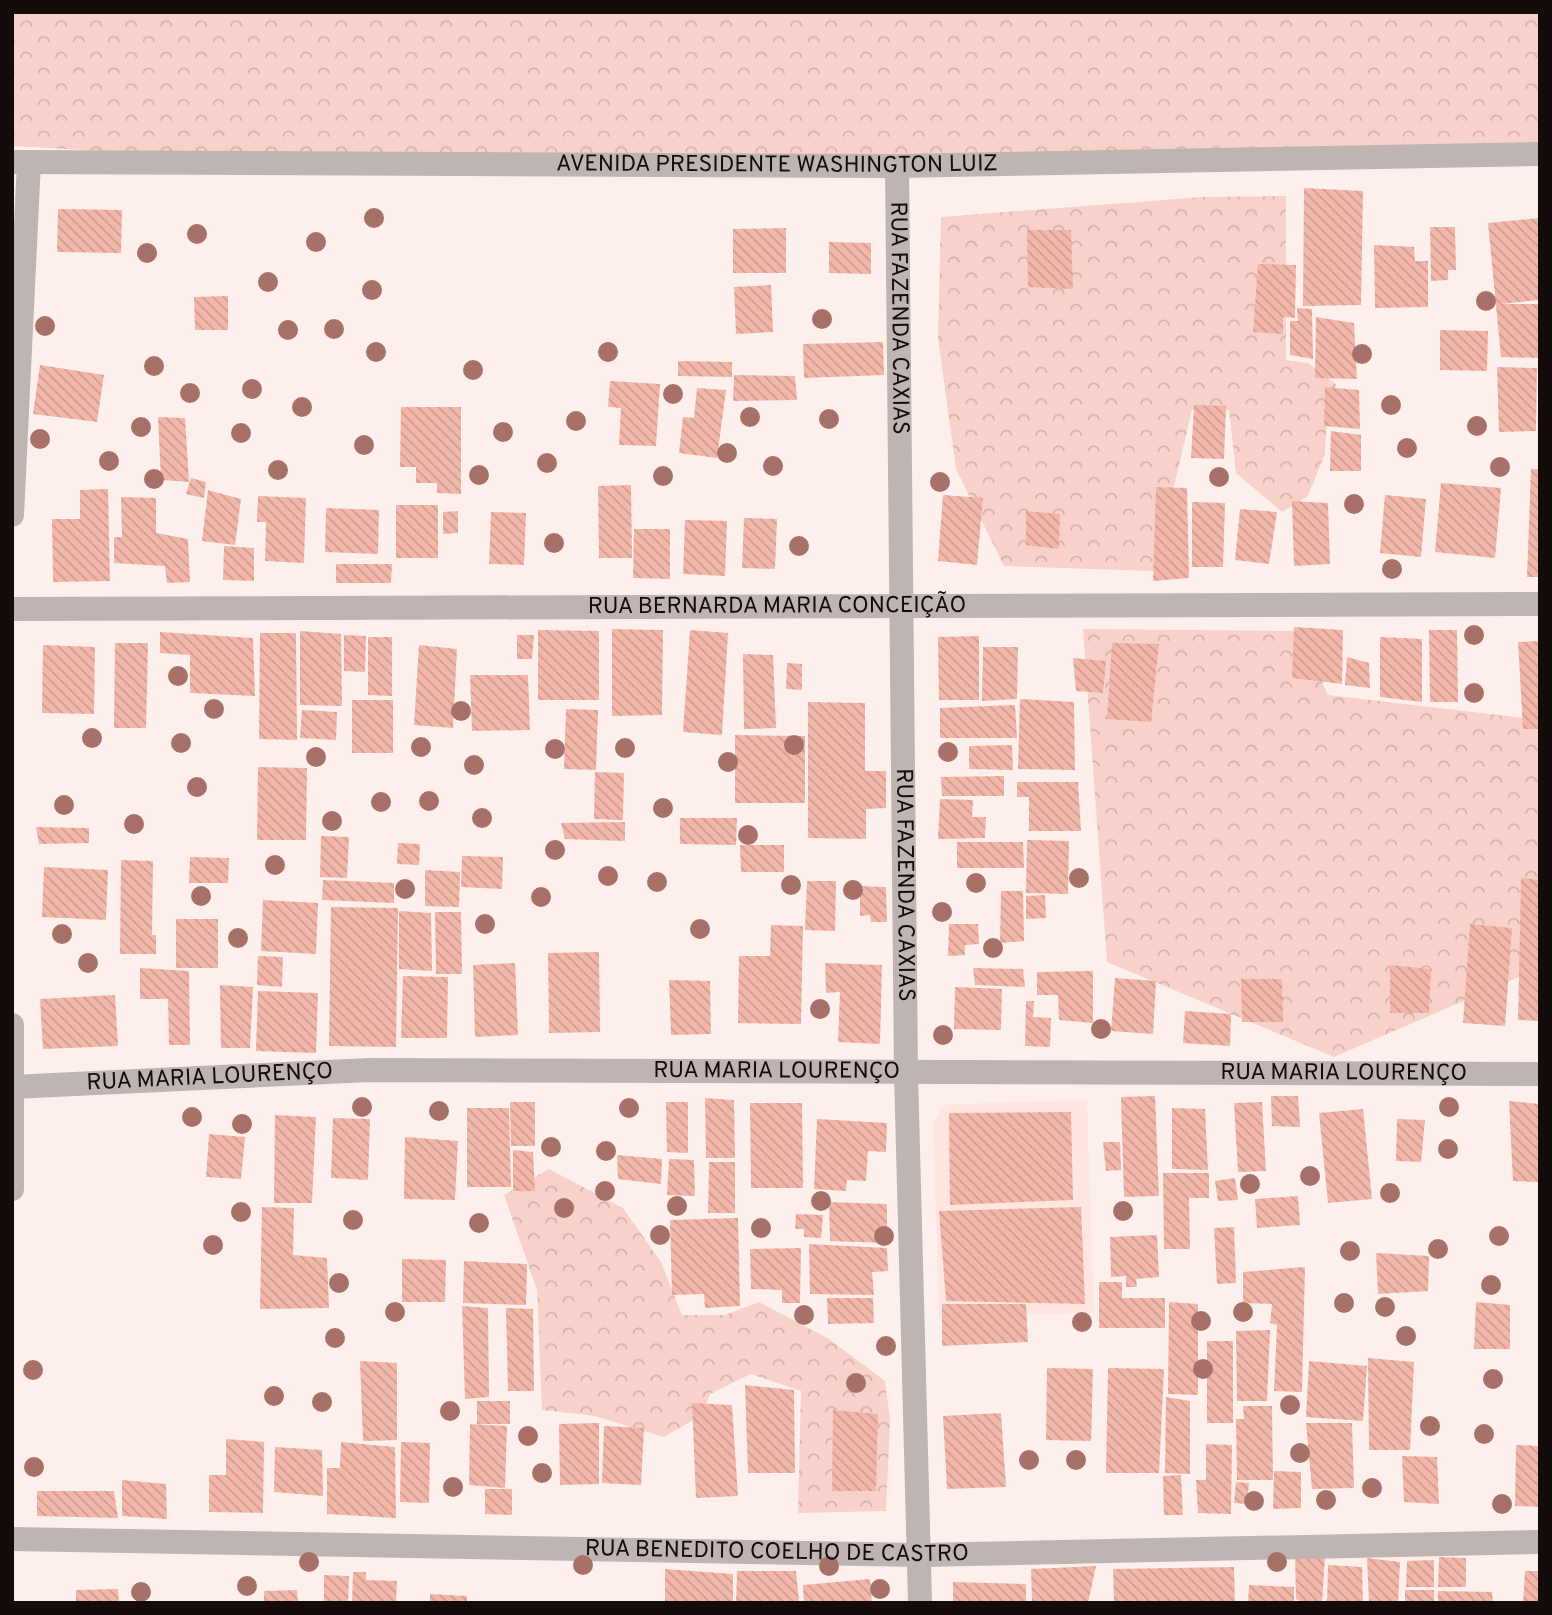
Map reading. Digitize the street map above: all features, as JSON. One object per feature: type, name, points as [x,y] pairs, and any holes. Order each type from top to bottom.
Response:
[{"type":"street","name":"AVENIDA PRESIDENTE WASHINGTON LUIZ","points":[[20,162],[897,166],[1540,154]]},
{"type":"street","points":[[12,515],[20,162]]},
{"type":"street","name":"RUA FAZENDA CAXIAS","points":[[897,166],[906,1073],[920,1603]]},
{"type":"street","name":"RUA BERNARDA MARIA CONCEIÇÃO","points":[[12,609],[1540,604]]},
{"type":"street","points":[[12,1025],[12,1189]]},
{"type":"street","name":"RUA MARIA LOURENÇO","points":[[13,1087],[369,1070],[1540,1074]]},
{"type":"street","name":"RUA BENEDITO COELHO DE CASTRO","points":[[12,1539],[920,1555],[1540,1542]]},
{"type":"shaded area","points":[[1087,1100],[1094,1313],[939,1317],[933,1123],[942,1108],[948,1104]]},
{"type":"green space","points":[[12,12],[1540,12],[1540,164],[104,151],[12,146]]},
{"type":"green space","points":[[1286,196],[1286,360],[1308,363],[1336,384],[1327,412],[1325,454],[1308,496],[1282,512],[1236,473],[1229,410],[1192,410],[1154,571],[1004,566],[956,469],[938,338],[941,217],[1203,197]]},
{"type":"green space","points":[[1083,629],[1299,631],[1328,695],[1540,720],[1540,968],[1334,1057],[1107,962]]},
{"type":"green space","points":[[549,1169],[623,1208],[661,1262],[682,1315],[725,1315],[759,1302],[829,1339],[885,1381],[890,1420],[886,1511],[798,1513],[801,1391],[751,1374],[710,1394],[702,1415],[664,1437],[595,1416],[542,1410],[537,1290],[504,1195]]},
{"type":"building","points":[[1304,188],[1363,191],[1361,305],[1303,306]]},
{"type":"building","points":[[58,209],[122,210],[121,253],[57,252]]},
{"type":"building","points":[[1540,218],[1540,300],[1500,304],[1540,304],[1540,358],[1501,357],[1488,223]]},
{"type":"building","points":[[1430,227],[1455,227],[1456,270],[1448,270],[1448,280],[1431,281]]},
{"type":"building","points":[[786,228],[786,273],[733,273],[733,229]]},
{"type":"building","points":[[1027,230],[1071,230],[1073,289],[1028,287]]},
{"type":"building","points":[[829,242],[871,243],[871,274],[829,273]]},
{"type":"building","points":[[1374,245],[1414,247],[1415,261],[1428,261],[1428,307],[1375,308]]},
{"type":"building","points":[[1258,264],[1296,265],[1295,318],[1283,317],[1283,334],[1253,332]]},
{"type":"building","points":[[771,285],[773,332],[736,334],[734,287]]},
{"type":"building","points":[[228,296],[228,330],[195,330],[194,297]]},
{"type":"building","points":[[1297,308],[1312,309],[1313,359],[1290,355],[1290,321],[1298,321]]},
{"type":"building","points":[[1316,317],[1354,323],[1357,379],[1315,378]]},
{"type":"building","points":[[1440,330],[1488,331],[1487,371],[1440,370]]},
{"type":"building","points":[[883,342],[884,375],[804,378],[803,344]]},
{"type":"building","points":[[678,361],[732,362],[732,377],[678,376]]},
{"type":"building","points":[[40,365],[104,375],[97,422],[33,414]]},
{"type":"building","points":[[1497,367],[1537,368],[1536,431],[1499,432]]},
{"type":"building","points":[[734,375],[795,376],[797,400],[733,401]]},
{"type":"building","points":[[610,381],[660,384],[656,446],[619,445],[621,408],[608,407]]},
{"type":"building","points":[[1325,387],[1359,390],[1360,429],[1324,426]]},
{"type":"building","points":[[697,388],[726,390],[717,458],[679,453],[683,417],[694,418]]},
{"type":"building","points":[[1194,405],[1226,406],[1224,459],[1191,458]]},
{"type":"building","points":[[401,407],[461,407],[461,494],[437,493],[437,483],[416,483],[416,467],[400,467]]},
{"type":"building","points":[[158,417],[185,418],[189,482],[161,480]]},
{"type":"building","points":[[1331,431],[1361,435],[1361,471],[1330,471]]},
{"type":"building","points":[[1531,469],[1540,469],[1540,577],[1527,577]]},
{"type":"building","points":[[191,478],[206,482],[204,498],[186,494]]},
{"type":"building","points":[[1441,483],[1501,488],[1495,558],[1435,552]]},
{"type":"building","points":[[631,485],[632,558],[599,558],[598,486]]},
{"type":"building","points":[[1156,487],[1187,488],[1189,578],[1153,581]]},
{"type":"building","points":[[108,489],[110,581],[53,582],[52,519],[80,519],[80,490]]},
{"type":"building","points":[[208,490],[241,499],[235,545],[202,541]]},
{"type":"building","points":[[943,495],[983,498],[977,565],[938,561]]},
{"type":"building","points":[[1385,495],[1426,499],[1421,557],[1380,553]]},
{"type":"building","points":[[258,496],[306,498],[304,563],[265,561],[266,522],[257,522]]},
{"type":"building","points":[[121,497],[156,498],[156,533],[188,539],[190,582],[167,583],[165,566],[114,563],[114,537],[122,537]]},
{"type":"building","points":[[1292,501],[1328,503],[1330,564],[1294,566]]},
{"type":"building","points":[[1192,502],[1225,503],[1223,567],[1192,567]]},
{"type":"building","points":[[396,505],[438,505],[438,558],[396,558]]},
{"type":"building","points":[[326,508],[379,510],[378,554],[325,552]]},
{"type":"building","points":[[1240,509],[1277,512],[1269,564],[1235,560]]},
{"type":"building","points":[[458,511],[458,533],[443,534],[443,512]]},
{"type":"building","points":[[1026,511],[1060,514],[1059,549],[1026,545]]},
{"type":"building","points":[[491,512],[526,513],[524,565],[489,564]]},
{"type":"building","points":[[744,518],[777,519],[775,569],[742,568]]},
{"type":"building","points":[[685,520],[727,521],[725,576],[683,574]]},
{"type":"building","points":[[634,529],[670,529],[670,579],[633,578]]},
{"type":"building","points":[[224,546],[254,548],[254,581],[223,580]]},
{"type":"building","points":[[336,564],[392,564],[391,583],[336,583]]},
{"type":"building","points":[[1294,627],[1343,630],[1342,684],[1292,678]]},
{"type":"building","points":[[612,629],[663,630],[662,715],[612,716]]},
{"type":"building","points":[[538,630],[599,631],[599,700],[538,700]]},
{"type":"building","points":[[690,630],[728,633],[722,735],[683,732]]},
{"type":"building","points":[[1429,630],[1457,630],[1458,702],[1430,702]]},
{"type":"building","points":[[300,631],[341,634],[342,706],[300,705]]},
{"type":"building","points":[[160,632],[253,638],[255,696],[190,693],[190,655],[160,653]]},
{"type":"building","points":[[260,633],[296,633],[297,740],[259,739]]},
{"type":"building","points":[[344,635],[366,636],[365,672],[344,671]]},
{"type":"building","points":[[517,635],[534,635],[532,659],[517,659]]},
{"type":"building","points":[[979,636],[979,700],[939,700],[938,637]]},
{"type":"building","points":[[368,637],[392,637],[392,696],[368,695]]},
{"type":"building","points":[[1380,637],[1422,639],[1422,702],[1380,697]]},
{"type":"building","points":[[1540,641],[1540,729],[1523,729],[1518,642]]},
{"type":"building","points":[[115,643],[148,643],[146,728],[114,728]]},
{"type":"building","points":[[1112,643],[1159,644],[1151,722],[1107,719]]},
{"type":"building","points":[[43,645],[95,647],[94,714],[42,713]]},
{"type":"building","points":[[419,645],[457,649],[453,728],[414,725]]},
{"type":"building","points":[[983,647],[1018,647],[1017,699],[982,701]]},
{"type":"building","points":[[743,654],[773,655],[776,728],[744,729]]},
{"type":"building","points":[[1347,657],[1369,663],[1370,688],[1345,685]]},
{"type":"building","points":[[1073,658],[1106,661],[1103,693],[1076,691]]},
{"type":"building","points":[[787,663],[802,664],[802,690],[786,689]]},
{"type":"building","points":[[470,675],[528,675],[530,730],[472,731]]},
{"type":"building","points":[[1020,699],[1074,702],[1075,770],[1018,769]]},
{"type":"building","points":[[352,700],[393,700],[393,753],[352,753]]},
{"type":"building","points":[[808,702],[865,703],[865,771],[886,771],[886,808],[866,809],[866,839],[808,838]]},
{"type":"building","points":[[1015,705],[1017,738],[940,738],[940,708]]},
{"type":"building","points":[[566,709],[598,710],[596,770],[564,769]]},
{"type":"building","points":[[302,710],[337,712],[336,740],[300,738]]},
{"type":"building","points":[[735,735],[805,736],[805,803],[735,803]]},
{"type":"building","points":[[1012,745],[1013,770],[969,769],[969,746]]},
{"type":"building","points":[[258,767],[307,768],[306,840],[257,840]]},
{"type":"building","points":[[595,772],[624,773],[623,820],[594,819]]},
{"type":"building","points":[[1004,776],[1004,796],[942,796],[941,777]]},
{"type":"building","points":[[1017,782],[1078,782],[1081,831],[1029,831],[1029,797],[1017,797]]},
{"type":"building","points":[[940,799],[973,800],[972,817],[986,817],[985,838],[938,839]]},
{"type":"building","points":[[680,818],[737,818],[736,845],[680,844]]},
{"type":"building","points":[[625,822],[625,841],[565,839],[561,823]]},
{"type":"building","points":[[36,827],[89,828],[89,843],[39,844]]},
{"type":"building","points":[[321,836],[349,837],[347,878],[320,877]]},
{"type":"building","points":[[1027,840],[1069,841],[1068,894],[1026,893]]},
{"type":"building","points":[[957,842],[1023,842],[1024,868],[957,868]]},
{"type":"building","points":[[398,843],[420,844],[419,865],[397,864]]},
{"type":"building","points":[[740,845],[784,845],[784,872],[741,872]]},
{"type":"building","points":[[462,856],[503,857],[502,889],[461,887]]},
{"type":"building","points":[[190,857],[229,858],[228,883],[189,883]]},
{"type":"building","points":[[121,860],[153,861],[152,935],[156,935],[156,954],[120,954]]},
{"type":"building","points":[[44,867],[108,870],[106,920],[42,917]]},
{"type":"building","points":[[425,870],[460,872],[459,907],[425,906]]},
{"type":"building","points":[[1521,878],[1540,880],[1540,1021],[1518,1020]]},
{"type":"building","points":[[323,880],[394,883],[394,903],[322,900]]},
{"type":"building","points":[[807,881],[836,881],[835,931],[805,930]]},
{"type":"building","points":[[860,886],[886,887],[887,922],[871,922],[870,915],[860,916]]},
{"type":"building","points":[[1001,891],[1023,891],[1024,941],[1000,943]]},
{"type":"building","points":[[1045,895],[1046,918],[1026,919],[1026,896]]},
{"type":"building","points":[[263,900],[318,903],[316,954],[261,951]]},
{"type":"building","points":[[331,907],[398,908],[396,1047],[329,1046]]},
{"type":"building","points":[[399,911],[431,913],[432,971],[399,969]]},
{"type":"building","points":[[435,912],[461,912],[462,974],[436,974]]},
{"type":"building","points":[[176,919],[218,919],[218,968],[176,968]]},
{"type":"building","points":[[949,924],[978,924],[979,944],[965,945],[965,955],[948,956]]},
{"type":"building","points":[[1470,924],[1512,928],[1505,1026],[1463,1023]]},
{"type":"building","points":[[771,925],[803,926],[801,1024],[738,1023],[739,956],[770,956]]},
{"type":"building","points":[[599,952],[600,1032],[549,1033],[548,953]]},
{"type":"building","points":[[258,956],[283,957],[282,987],[257,985]]},
{"type":"building","points":[[515,963],[518,1035],[475,1037],[473,965]]},
{"type":"building","points":[[825,963],[882,965],[880,1044],[838,1042],[840,992],[826,993]]},
{"type":"building","points":[[1390,965],[1431,969],[1429,1013],[1390,1013]]},
{"type":"building","points":[[140,968],[189,971],[190,1045],[169,1045],[168,999],[140,999]]},
{"type":"building","points":[[973,968],[1023,969],[1025,987],[975,985]]},
{"type":"building","points":[[1093,971],[1093,1023],[1059,1020],[1058,995],[1037,995],[1037,972]]},
{"type":"building","points":[[403,976],[448,977],[447,1038],[401,1038]]},
{"type":"building","points":[[1115,978],[1156,981],[1153,1034],[1111,1031]]},
{"type":"building","points":[[1241,979],[1282,979],[1283,1022],[1242,1022]]},
{"type":"building","points":[[669,980],[710,981],[711,1034],[671,1035]]},
{"type":"building","points":[[220,985],[253,987],[250,1048],[221,1048]]},
{"type":"building","points":[[955,987],[1002,989],[1001,1030],[954,1029]]},
{"type":"building","points":[[258,991],[318,993],[316,1053],[256,1051]]},
{"type":"building","points":[[115,995],[118,1046],[43,1049],[40,999]]},
{"type":"building","points":[[1026,1001],[1034,1001],[1033,1017],[1051,1018],[1050,1047],[1025,1046]]},
{"type":"building","points":[[1185,1011],[1231,1014],[1230,1046],[1183,1043]]},
{"type":"building","points":[[1155,1096],[1159,1196],[1124,1197],[1121,1097]]},
{"type":"building","points":[[1271,1096],[1298,1096],[1300,1127],[1272,1126]]},
{"type":"building","points":[[705,1098],[734,1100],[735,1158],[706,1158]]},
{"type":"building","points":[[1509,1101],[1540,1104],[1540,1182],[1513,1181]]},
{"type":"building","points":[[510,1102],[535,1102],[535,1146],[511,1146]]},
{"type":"building","points":[[666,1102],[688,1102],[688,1153],[667,1152]]},
{"type":"building","points":[[1262,1102],[1266,1171],[1238,1172],[1234,1103]]},
{"type":"building","points":[[750,1103],[802,1103],[803,1188],[751,1188]]},
{"type":"building","points":[[467,1108],[509,1108],[511,1187],[467,1187]]},
{"type":"building","points":[[1172,1108],[1205,1109],[1208,1170],[1172,1169]]},
{"type":"building","points":[[1363,1109],[1372,1199],[1328,1203],[1319,1113]]},
{"type":"building","points":[[1071,1112],[1073,1200],[950,1205],[949,1113]]},
{"type":"building","points":[[275,1115],[316,1117],[312,1203],[274,1203]]},
{"type":"building","points":[[333,1118],[370,1119],[368,1180],[331,1178]]},
{"type":"building","points":[[817,1119],[887,1123],[886,1152],[868,1151],[866,1181],[847,1180],[846,1191],[814,1189]]},
{"type":"building","points":[[1397,1119],[1425,1120],[1421,1162],[1396,1161]]},
{"type":"building","points":[[209,1134],[245,1137],[241,1179],[206,1177]]},
{"type":"building","points":[[405,1137],[458,1141],[455,1200],[404,1199]]},
{"type":"building","points":[[1103,1142],[1120,1142],[1121,1170],[1106,1171]]},
{"type":"building","points":[[513,1150],[533,1152],[535,1191],[513,1191]]},
{"type":"building","points":[[617,1155],[662,1159],[661,1184],[618,1179]]},
{"type":"building","points":[[669,1159],[694,1160],[695,1196],[667,1195]]},
{"type":"building","points":[[709,1162],[735,1162],[735,1213],[708,1213]]},
{"type":"building","points":[[1163,1173],[1209,1173],[1209,1198],[1189,1198],[1190,1249],[1164,1249]]},
{"type":"building","points":[[1235,1178],[1238,1200],[1218,1201],[1215,1181]]},
{"type":"building","points":[[1298,1196],[1300,1225],[1257,1228],[1255,1199]]},
{"type":"building","points":[[829,1202],[887,1204],[887,1243],[830,1241]]},
{"type":"building","points":[[262,1207],[294,1208],[293,1255],[327,1258],[329,1308],[260,1309]]},
{"type":"building","points":[[1081,1207],[1085,1304],[946,1301],[939,1211]]},
{"type":"building","points":[[796,1214],[823,1215],[821,1238],[804,1237],[804,1229],[795,1229]]},
{"type":"building","points":[[738,1218],[740,1306],[705,1308],[704,1294],[672,1295],[670,1220]]},
{"type":"building","points":[[1234,1227],[1236,1283],[1217,1284],[1214,1228]]},
{"type":"building","points":[[1157,1235],[1159,1277],[1136,1279],[1137,1287],[1126,1287],[1126,1276],[1111,1277],[1110,1237]]},
{"type":"building","points":[[809,1244],[887,1248],[888,1271],[872,1272],[874,1295],[810,1294]]},
{"type":"building","points":[[801,1248],[800,1303],[782,1303],[782,1290],[751,1289],[750,1249]]},
{"type":"building","points":[[1376,1253],[1429,1256],[1428,1291],[1378,1294]]},
{"type":"building","points":[[402,1259],[446,1260],[445,1302],[402,1302]]},
{"type":"building","points":[[464,1261],[527,1264],[526,1305],[463,1303]]},
{"type":"building","points":[[1305,1267],[1302,1392],[1274,1391],[1277,1325],[1270,1323],[1272,1304],[1243,1303],[1243,1272]]},
{"type":"building","points":[[1099,1282],[1122,1282],[1122,1298],[1165,1298],[1165,1328],[1099,1328]]},
{"type":"building","points":[[827,1298],[873,1298],[874,1323],[828,1324]]},
{"type":"building","points":[[1169,1302],[1198,1304],[1198,1395],[1168,1394]]},
{"type":"building","points":[[1476,1302],[1510,1305],[1510,1349],[1474,1349]]},
{"type":"building","points":[[942,1304],[1026,1304],[1028,1342],[942,1346]]},
{"type":"building","points":[[462,1306],[488,1308],[489,1397],[465,1399]]},
{"type":"building","points":[[506,1308],[533,1309],[534,1391],[508,1391]]},
{"type":"building","points":[[1270,1330],[1267,1401],[1237,1401],[1236,1331]]},
{"type":"building","points":[[1207,1341],[1233,1341],[1233,1423],[1207,1423]]},
{"type":"building","points":[[1368,1358],[1414,1362],[1410,1450],[1369,1450]]},
{"type":"building","points":[[360,1361],[397,1363],[397,1440],[363,1441]]},
{"type":"building","points":[[1309,1361],[1367,1366],[1363,1421],[1306,1417]]},
{"type":"building","points":[[1047,1368],[1093,1369],[1091,1441],[1046,1440]]},
{"type":"building","points":[[1108,1368],[1164,1369],[1159,1473],[1106,1473]]},
{"type":"building","points":[[745,1385],[794,1390],[795,1473],[748,1473]]},
{"type":"building","points":[[1166,1397],[1190,1401],[1190,1474],[1165,1473]]},
{"type":"building","points":[[477,1401],[510,1401],[510,1424],[477,1424]]},
{"type":"building","points":[[692,1403],[732,1405],[738,1496],[696,1498]]},
{"type":"building","points":[[1243,1406],[1272,1406],[1273,1480],[1237,1480],[1236,1419],[1244,1419]]},
{"type":"building","points":[[833,1410],[878,1414],[876,1491],[832,1491]]},
{"type":"building","points":[[1001,1413],[1006,1487],[947,1489],[943,1416]]},
{"type":"building","points":[[599,1423],[599,1484],[560,1485],[559,1424]]},
{"type":"building","points":[[1306,1423],[1352,1423],[1354,1488],[1312,1489]]},
{"type":"building","points":[[470,1424],[507,1426],[505,1488],[469,1485]]},
{"type":"building","points":[[604,1426],[644,1428],[641,1485],[602,1483]]},
{"type":"building","points":[[226,1439],[264,1442],[263,1513],[209,1512],[209,1475],[226,1475]]},
{"type":"building","points":[[341,1442],[395,1447],[396,1518],[327,1514],[327,1468],[340,1468]]},
{"type":"building","points":[[401,1442],[430,1443],[429,1503],[400,1502]]},
{"type":"building","points":[[1206,1444],[1232,1445],[1231,1514],[1198,1513],[1196,1480],[1206,1480]]},
{"type":"building","points":[[1516,1445],[1540,1446],[1540,1507],[1515,1506]]},
{"type":"building","points":[[275,1447],[322,1450],[323,1496],[274,1492]]},
{"type":"building","points":[[1402,1456],[1437,1457],[1439,1504],[1404,1502]]},
{"type":"building","points":[[1274,1471],[1301,1472],[1301,1508],[1273,1509]]},
{"type":"building","points":[[1181,1475],[1183,1515],[1164,1515],[1163,1476]]},
{"type":"building","points":[[122,1480],[166,1484],[167,1519],[122,1516]]},
{"type":"building","points":[[1236,1482],[1249,1483],[1247,1504],[1234,1503]]},
{"type":"building","points":[[485,1489],[512,1489],[512,1515],[485,1514]]},
{"type":"building","points":[[37,1491],[114,1491],[118,1518],[37,1516]]},
{"type":"building","points":[[1295,1553],[1325,1555],[1322,1603],[1304,1603],[1296,1599]]},
{"type":"building","points":[[1439,1557],[1466,1558],[1466,1587],[1438,1587]]},
{"type":"building","points":[[1367,1558],[1400,1562],[1398,1603],[1369,1603]]},
{"type":"building","points":[[1434,1560],[1434,1587],[1406,1587],[1407,1561]]},
{"type":"building","points":[[1328,1565],[1362,1567],[1363,1603],[1327,1603]]},
{"type":"building","points":[[1096,1566],[1088,1603],[1032,1603],[1031,1569]]},
{"type":"building","points":[[1234,1567],[1235,1603],[1114,1603],[1113,1569]]},
{"type":"building","points":[[665,1569],[733,1574],[733,1603],[665,1603]]},
{"type":"building","points":[[737,1571],[796,1571],[799,1603],[736,1603]]},
{"type":"building","points":[[1525,1571],[1540,1571],[1540,1603],[1523,1603]]},
{"type":"building","points":[[353,1572],[366,1572],[366,1580],[397,1581],[396,1603],[352,1603]]},
{"type":"building","points":[[324,1575],[349,1576],[348,1603],[324,1603]]},
{"type":"building","points":[[870,1579],[872,1603],[804,1603],[803,1585]]},
{"type":"building","points":[[953,1582],[1026,1584],[1026,1603],[953,1603]]},
{"type":"building","points":[[1249,1585],[1294,1587],[1294,1603],[1248,1603]]},
{"type":"building","points":[[118,1589],[119,1603],[76,1603],[76,1590]]},
{"type":"building","points":[[297,1590],[298,1603],[264,1603],[264,1591]]},
{"type":"building","points":[[1405,1590],[1434,1590],[1434,1603],[1405,1603]]},
{"type":"building","points":[[1438,1591],[1492,1592],[1493,1603],[1438,1603]]},
{"type":"building","points":[[430,1594],[467,1596],[467,1603],[430,1603]]}]
